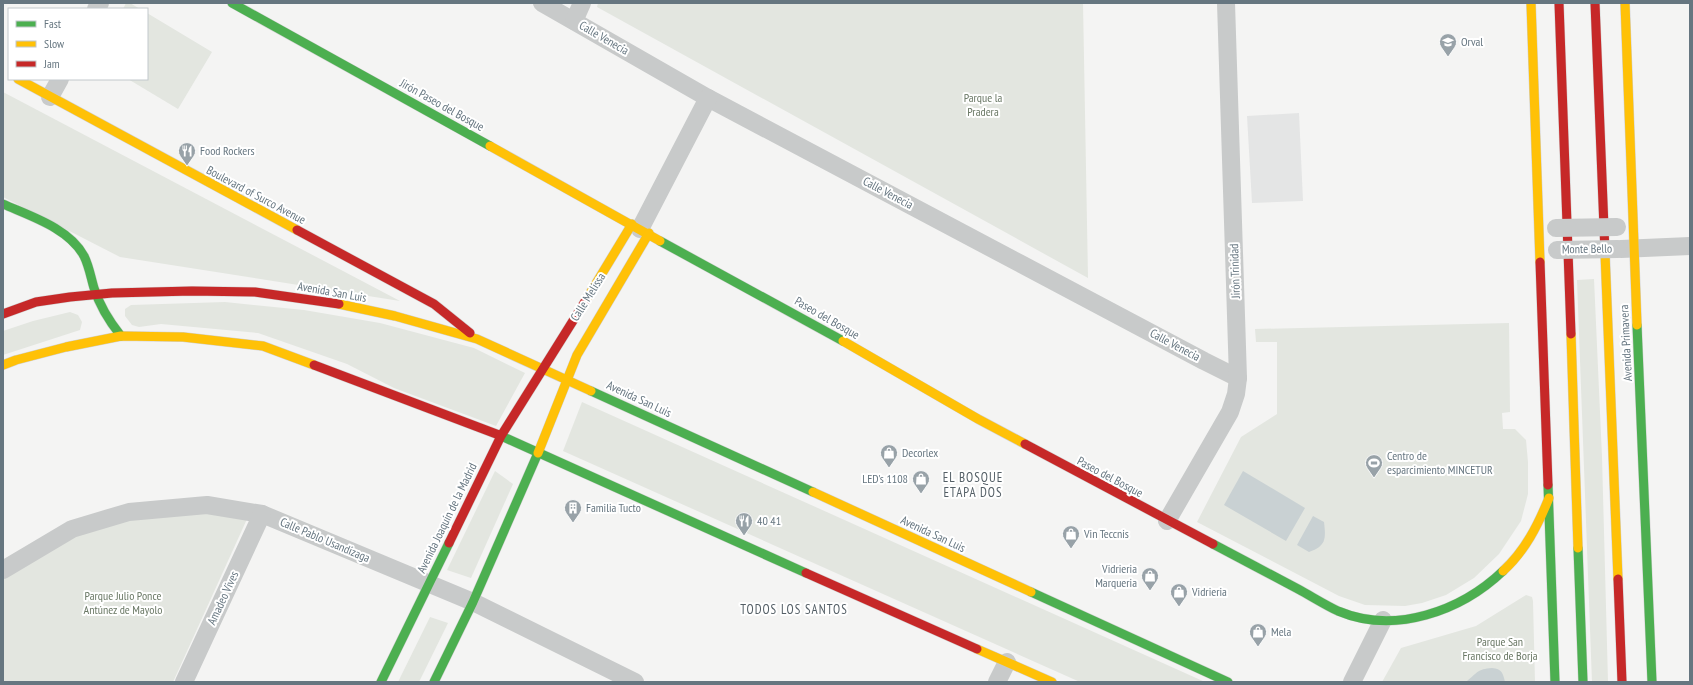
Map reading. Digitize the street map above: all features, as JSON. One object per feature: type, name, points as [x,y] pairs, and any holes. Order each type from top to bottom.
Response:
[{"type":"main road","name":"Jirón Paseo del Bosque","points":[[232,3],[640,229]]},
{"type":"main road","points":[[1532,3],[1549,250],[1549,498],[1555,682]]},
{"type":"main road","points":[[1559,3],[1583,682]]},
{"type":"main road","name":"Avenida Primavera","points":[[1595,3],[1622,682]]},
{"type":"main road","name":"Avenida Primavera","points":[[1625,3],[1625,226],[1652,682]]},
{"type":"main road","name":"Boulevard of Surco Avenue","points":[[20,80],[434,304],[477,339]]},
{"type":"main road","points":[[3,204],[62,233],[76,245],[87,263],[105,317],[121,336]]},
{"type":"main road","name":"Calle Melissa","points":[[543,369],[573,322],[640,229]]},
{"type":"main road","name":"Calle Melissa","points":[[566,380],[640,229]]},
{"type":"main road","name":"Paseo del Bosque","points":[[640,229],[810,322],[978,420],[1338,611],[1361,617],[1383,620],[1409,619],[1436,613],[1461,603],[1484,588],[1505,570],[1523,550],[1537,526],[1549,498]]},
{"type":"main road","name":"Avenida San Luis","points":[[3,314],[39,302],[96,293],[189,291],[254,292],[303,298],[380,312],[477,339],[1228,682]]},
{"type":"main road","points":[[3,365],[66,346],[121,336],[183,337],[264,346],[501,436],[538,454],[1052,682]]},
{"type":"main road","name":"Avenida Joaquín de la Madrid","points":[[380,682],[501,436],[543,369]]},
{"type":"main road","points":[[434,682],[473,602],[538,454],[566,380]]},
{"type":"street","name":"Calle Venecia","points":[[542,3],[708,98],[1238,378]]},
{"type":"street","points":[[574,21],[582,3]]},
{"type":"street","name":"Jirón Trinidad","points":[[1167,521],[1230,412],[1236,394],[1238,378],[1226,3]]},
{"type":"street","points":[[50,97],[59,80]]},
{"type":"street","name":"Calle Melissa","points":[[640,229],[708,98]]},
{"type":"street","name":"Monte Bello","points":[[1548,228],[1625,226]]},
{"type":"street","name":"Monte Bello","points":[[1549,250],[1690,246]]},
{"type":"street","name":"Calle Pablo Usandizaga","points":[[3,570],[72,529],[129,512],[207,505],[262,514],[473,602],[631,681]]},
{"type":"street","name":"Amadeo Vives","points":[[184,682],[262,514]]},
{"type":"street","points":[[1352,682],[1383,620]]},
{"type":"street","points":[[997,682],[1007,662]]},
{"type":"shaded area","points":[[1299,113],[1303,201],[1252,203],[1247,116]]},
{"type":"shaded area","points":[[1243,471],[1305,508],[1286,541],[1224,505]]},
{"type":"shaded area","points":[[1313,516],[1324,522],[1325,537],[1324,541],[1319,547],[1309,552],[1297,545]]},
{"type":"shaded area","points":[[1492,668],[1498,669],[1502,672],[1505,682],[1466,682],[1480,670]]},
{"type":"green space","points":[[126,3],[130,3],[138,8],[124,8]]},
{"type":"green space","name":"Parque la Pradera","points":[[598,3],[1083,3],[1088,278],[597,7]]},
{"type":"green space","points":[[148,14],[212,52],[178,109],[130,80],[148,80]]},
{"type":"green space","points":[[3,92],[400,301],[120,257],[3,197]]},
{"type":"green space","points":[[1594,279],[1602,457],[1608,682],[1592,682],[1577,280]]},
{"type":"green space","points":[[225,302],[304,310],[380,323],[474,348],[525,373],[496,426],[394,388],[347,364],[258,333],[161,324],[139,327],[132,325],[125,316],[125,309],[131,305]]},
{"type":"green space","points":[[70,312],[78,315],[82,322],[80,330],[3,355],[3,331],[33,321]]},
{"type":"green space","name":"Centro de esparcimiento MINCETUR","points":[[1509,323],[1510,412],[1502,413],[1503,429],[1515,429],[1526,440],[1528,494],[1521,521],[1499,554],[1474,578],[1446,595],[1422,603],[1405,606],[1365,605],[1339,596],[1197,522],[1241,437],[1277,414],[1277,342],[1256,342],[1255,329]]},
{"type":"green space","points":[[582,402],[1205,682],[1080,682],[563,451]]},
{"type":"green space","points":[[495,471],[513,484],[471,578],[447,570]]},
{"type":"green space","name":"Parque Julio Ponce Antúnez de Mayolo","points":[[207,510],[247,519],[173,682],[3,682],[3,577],[72,537],[129,519]]},
{"type":"green space","name":"Parque San Francisco de Borja","points":[[1526,595],[1532,597],[1533,601],[1535,682],[1382,682],[1401,648],[1476,626]]},
{"type":"green space","points":[[430,617],[448,623],[419,682],[398,682]]},
{"type":"traffic: fast","points":[[232,3],[490,146]]},
{"type":"traffic: fast","points":[[3,204],[37,218],[59,230],[77,246],[86,260],[96,295],[102,308],[121,336]]},
{"type":"traffic: fast","points":[[660,241],[843,341]]},
{"type":"traffic: fast","points":[[1637,325],[1652,682]]},
{"type":"traffic: fast","points":[[591,391],[813,492]]},
{"type":"traffic: fast","points":[[499,435],[806,573]]},
{"type":"traffic: fast","points":[[434,682],[473,602],[538,453]]},
{"type":"traffic: fast","points":[[1548,485],[1555,682]]},
{"type":"traffic: fast","points":[[381,682],[449,543]]},
{"type":"traffic: fast","points":[[1213,544],[1338,611],[1360,618],[1382,620],[1404,619],[1426,615],[1447,608],[1468,598],[1503,571]]},
{"type":"traffic: fast","points":[[1578,548],[1583,682]]},
{"type":"traffic: fast","points":[[1031,592],[1228,682]]},
{"type":"traffic: slow","points":[[1531,3],[1540,262]]},
{"type":"traffic: slow","points":[[1625,3],[1637,325]]},
{"type":"traffic: slow","points":[[20,80],[297,230]]},
{"type":"traffic: slow","points":[[490,146],[660,241]]},
{"type":"traffic: slow","points":[[586,300],[632,224]]},
{"type":"traffic: slow","points":[[538,453],[577,355],[649,233]]},
{"type":"traffic: slow","points":[[1605,253],[1618,579]]},
{"type":"traffic: slow","points":[[339,304],[395,316],[477,339],[591,391]]},
{"type":"traffic: slow","points":[[1571,334],[1578,548]]},
{"type":"traffic: slow","points":[[3,365],[16,360],[66,347],[121,336],[183,337],[263,346],[314,365]]},
{"type":"traffic: slow","points":[[843,341],[978,419],[1025,444]]},
{"type":"traffic: slow","points":[[813,492],[1031,592]]},
{"type":"traffic: slow","points":[[1503,571],[1518,555],[1530,537],[1549,498]]},
{"type":"traffic: slow","points":[[977,649],[1052,682]]},
{"type":"traffic: jam","points":[[1559,3],[1571,334]]},
{"type":"traffic: jam","points":[[1595,3],[1605,253]]},
{"type":"traffic: jam","points":[[297,230],[434,304],[470,333]]},
{"type":"traffic: jam","points":[[1540,262],[1548,485]]},
{"type":"traffic: jam","points":[[3,314],[36,302],[112,293],[192,291],[255,292],[339,304]]},
{"type":"traffic: jam","points":[[449,543],[501,436],[586,300]]},
{"type":"traffic: jam","points":[[314,365],[499,435]]},
{"type":"traffic: jam","points":[[1025,444],[1213,544]]},
{"type":"traffic: jam","points":[[806,573],[977,649]]},
{"type":"traffic: jam","points":[[1618,579],[1622,682]]},
{"type":"place","name":"Orval","points":[[1448,57]]},
{"type":"place","name":"Food Rockers","points":[[187,166]]},
{"type":"place","name":"Decorlex","points":[[889,468]]},
{"type":"place","name":"Centro de esparcimiento MINCETUR","points":[[1374,478]]},
{"type":"place","name":"LED's 1108","points":[[921,494]]},
{"type":"place","name":"Familia Tucto","points":[[573,523]]},
{"type":"place","name":"40 41","points":[[744,536]]},
{"type":"place","name":"Vin Teccnis","points":[[1071,549]]},
{"type":"place","name":"Vidrieria Marqueria","points":[[1150,591]]},
{"type":"place","name":"Vidrieria","points":[[1179,607]]},
{"type":"place","name":"Mela","points":[[1258,647]]},
{"type":"district","name":"EL BOSQUE ETAPA DOS","points":[[973,484]]},
{"type":"district","name":"TODOS LOS SANTOS","points":[[794,609]]}]
